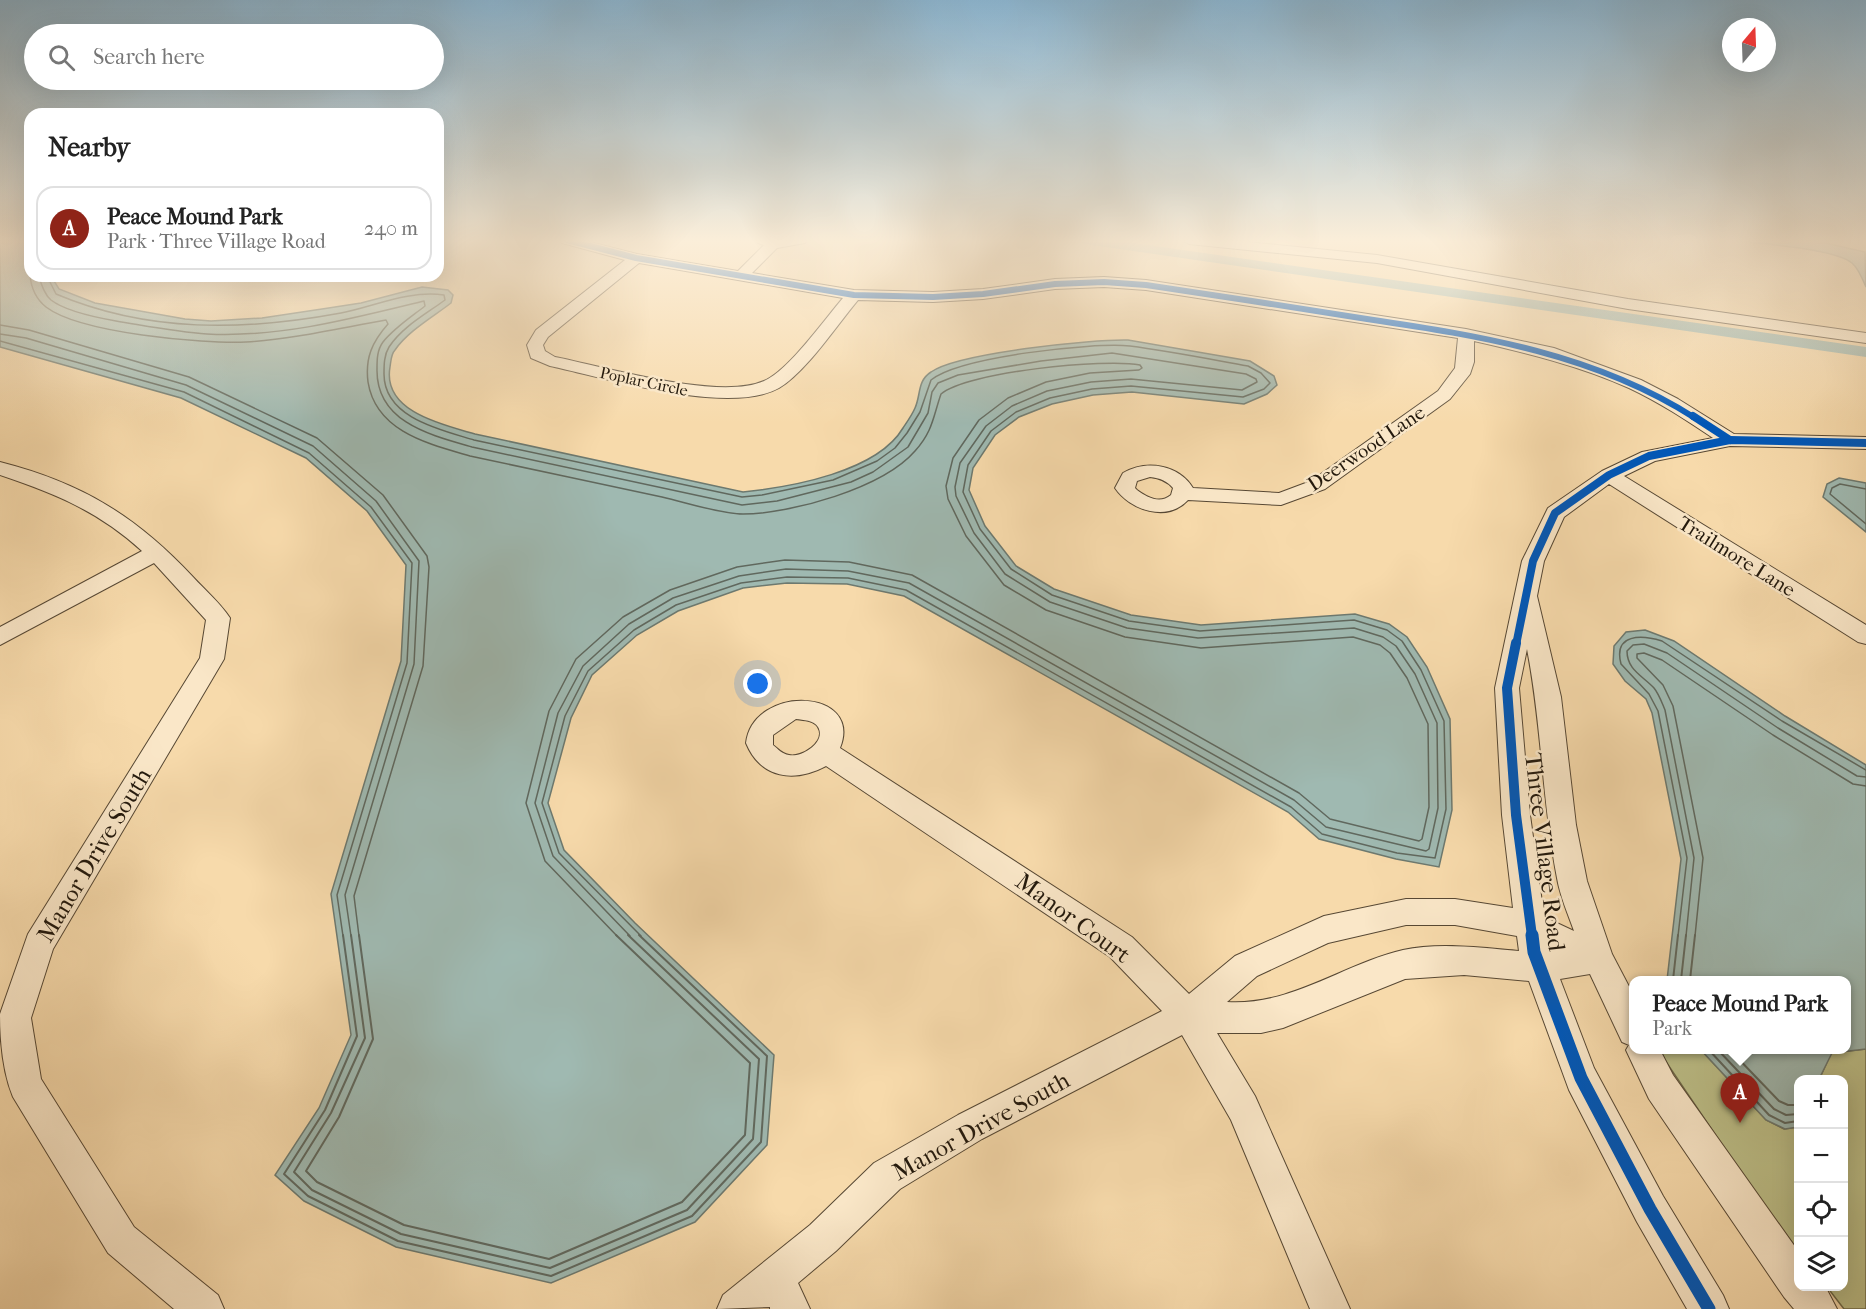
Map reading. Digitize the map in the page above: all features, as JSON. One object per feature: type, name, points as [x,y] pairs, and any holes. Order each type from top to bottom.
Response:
[{"type":"street","name":"Poplar Circle","points":[[583,301],[542,334],[535,345],[537,354],[550,361],[702,393],[741,393],[771,385],[789,372],[849,301]]},
{"type":"street","points":[[1254,301],[1466,334],[1548,352],[1635,384],[1672,403],[1730,440]]},
{"type":"street","points":[[1612,301],[1866,338]]},
{"type":"street","name":"Deerwood Lane","points":[[1183,494],[1281,499],[1318,485],[1444,396],[1461,378],[1466,362],[1466,334]]},
{"type":"street","name":"Three Village Road","points":[[1709,1309],[1650,1209],[1581,1078],[1534,952],[1516,815],[1507,688],[1533,561],[1555,513],[1609,475],[1649,456],[1730,440],[1866,443]]},
{"type":"street","name":"Manor Drive South","points":[[0,468],[36,480],[104,510],[157,552],[218,618],[212,659],[39,944],[15,1018],[25,1084],[122,1240],[204,1309]]},
{"type":"street","name":"Trailmore Lane","points":[[1609,475],[1866,636]]},
{"type":"street","points":[[0,637],[157,552]]},
{"type":"street","name":"Three Village Road","points":[[1526,588],[1549,697],[1562,825],[1572,881],[1598,958],[1629,1021]]},
{"type":"street","name":"Manor Court","points":[[826,752],[1121,947],[1188,1015],[1243,1108],[1330,1309]]},
{"type":"street","name":"Manor Drive South","points":[[737,1309],[783,1293],[823,1238],[887,1176],[970,1127],[1188,1015],[1246,966],[1324,930],[1406,912],[1455,912],[1531,925],[1598,958]]},
{"type":"street","points":[[1188,1015],[1232,1018],[1283,1012],[1382,971],[1405,964],[1464,961],[1540,968],[1598,958]]},
{"type":"street","points":[[1645,1054],[1661,1088],[1794,1276]]},
{"type":"street","points":[[1804,1291],[1817,1309]]},
{"type":"green space","points":[[1866,1049],[1866,1309],[1844,1309],[1830,1291],[1848,1291],[1848,1075],[1821,1075],[1831,1054],[1851,1054],[1851,1051]]},
{"type":"green space","points":[[1661,1054],[1705,1054],[1766,1120],[1784,1129],[1794,1128],[1794,1245],[1758,1198]]},
{"type":"water","points":[[0,301],[90,301],[185,319],[211,321],[262,318],[368,301],[451,301],[414,330],[400,343],[393,354],[390,382],[396,395],[405,406],[432,421],[475,434],[743,492],[785,486],[831,475],[874,456],[891,443],[908,421],[917,403],[923,380],[931,372],[945,365],[968,359],[1026,348],[1128,340],[1250,361],[1274,376],[1277,385],[1267,394],[1244,404],[1132,392],[1093,395],[1052,404],[1019,417],[995,435],[973,468],[969,490],[985,526],[1016,566],[1054,589],[1131,615],[1201,625],[1355,614],[1389,624],[1407,637],[1427,667],[1450,719],[1452,810],[1439,867],[1396,859],[1319,839],[1288,812],[904,596],[847,584],[787,583],[743,588],[678,611],[637,635],[592,675],[571,718],[548,803],[564,850],[635,923],[774,1055],[767,1145],[695,1222],[551,1283],[396,1247],[304,1201],[275,1175],[319,1108],[351,1035],[331,894],[401,661],[406,565],[367,511],[306,458],[181,398],[0,347]]},
{"type":"water","points":[[1839,478],[1866,483],[1866,532],[1823,497],[1827,484]]},
{"type":"water","points":[[1645,630],[1674,641],[1785,716],[1866,765],[1866,1049],[1851,1051],[1851,976],[1667,976],[1681,859],[1652,713],[1646,699],[1625,681],[1613,664],[1614,646],[1626,632]]},
{"type":"water","points":[[1705,1054],[1832,1054],[1821,1075],[1794,1075],[1794,1128],[1785,1129],[1766,1120]]},
{"type":"waterway","points":[[1511,301],[1866,352]]},
{"type":"cycle path","points":[[1251,301],[1466,334],[1548,352],[1635,384],[1672,403],[1730,440]]},
{"type":"cycle path","points":[[1709,1309],[1650,1209],[1581,1078],[1534,952],[1516,815],[1507,688],[1533,561],[1555,513],[1609,475],[1649,456],[1730,440],[1866,443]]},
{"type":"place","name":"Peace Mound Park","points":[[1740,1123]]}]
